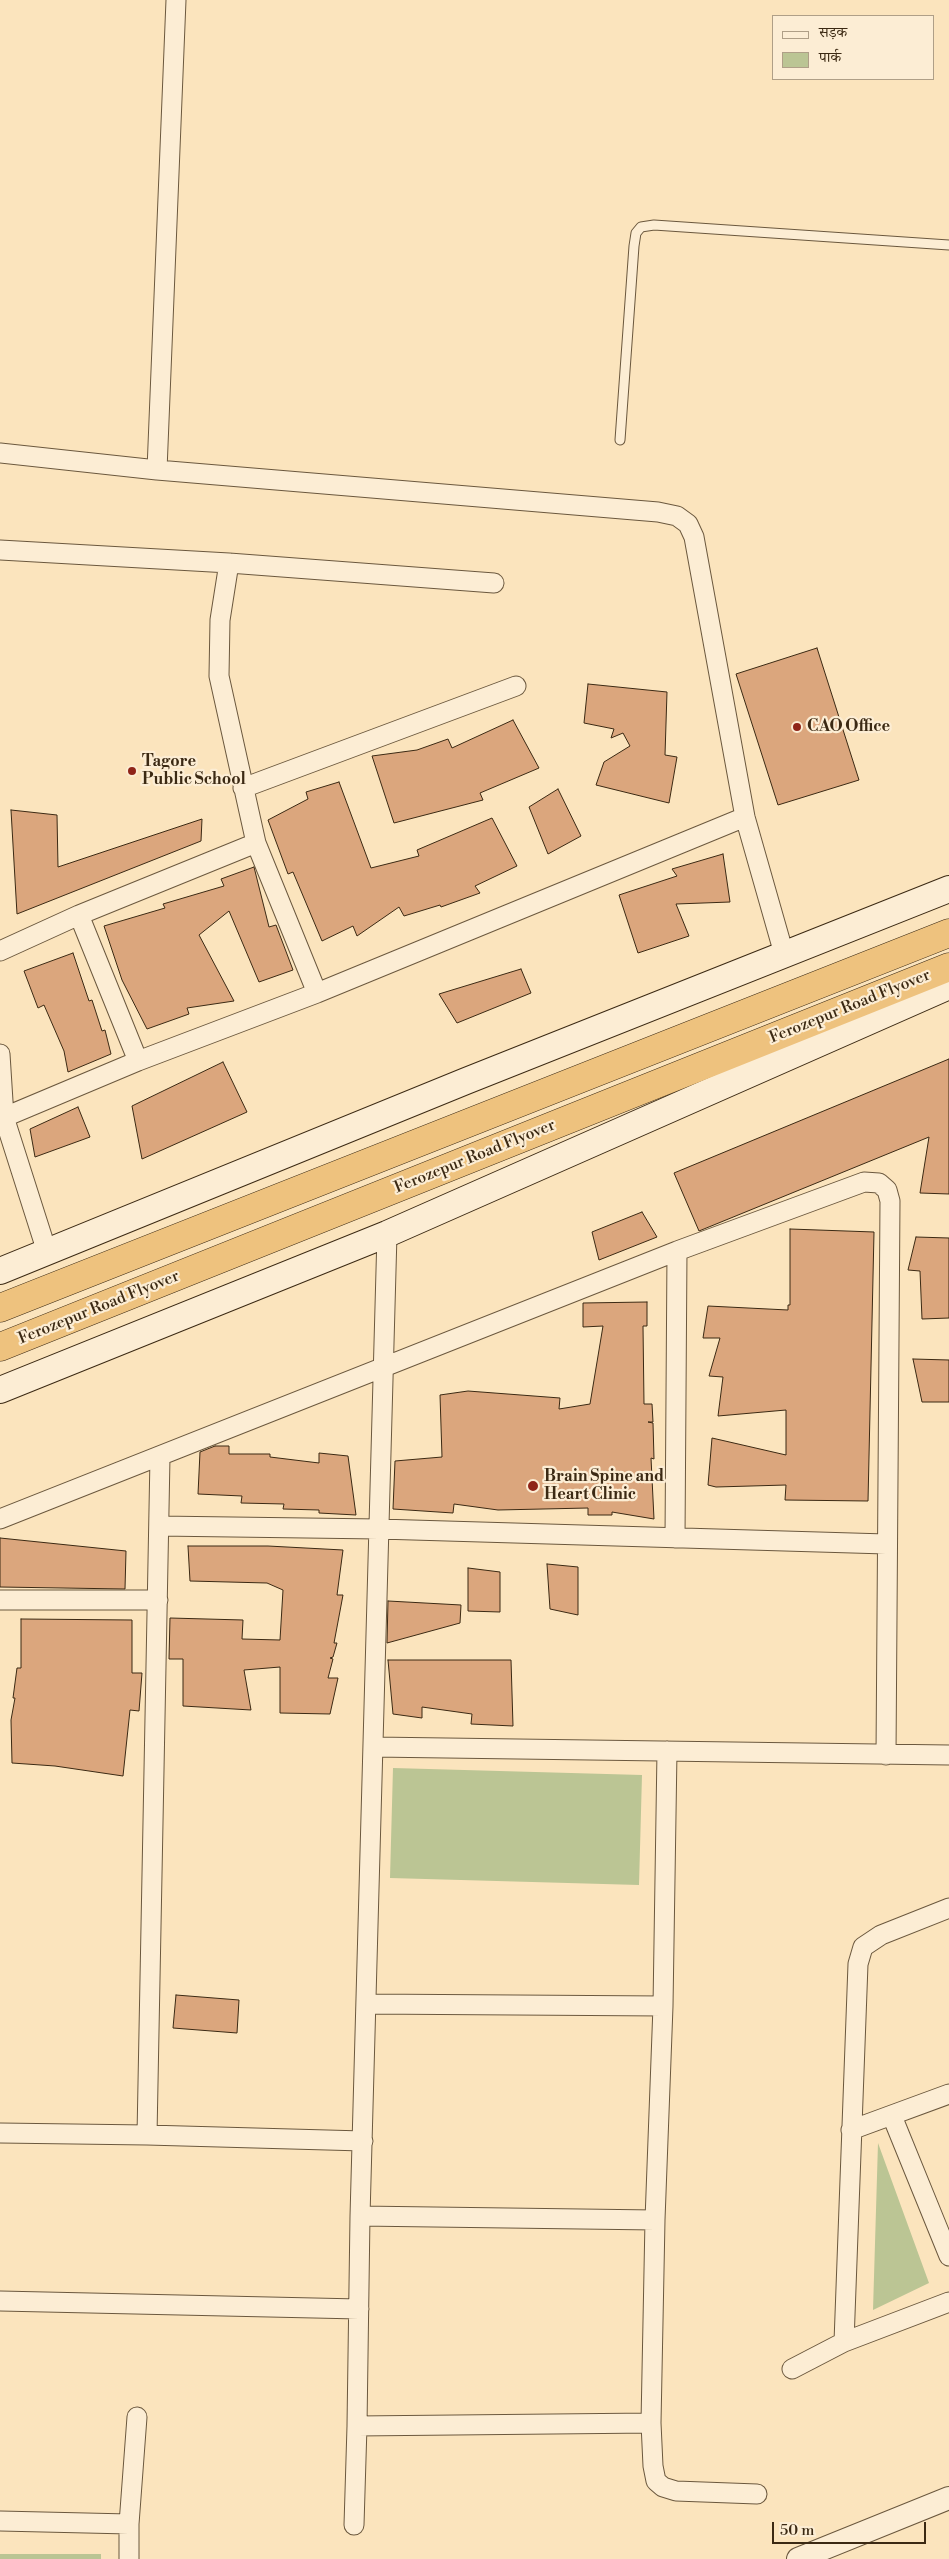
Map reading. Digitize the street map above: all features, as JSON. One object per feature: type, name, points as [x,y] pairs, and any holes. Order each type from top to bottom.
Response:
[{"type":"highway","name":"Ferozepur Road Flyover","points":[[0,1308],[949,933]]},
{"type":"highway","name":"Ferozepur Road Flyover","points":[[0,1347],[949,967]]},
{"type":"main road","points":[[0,1270],[784,954],[912,906],[949,889]]},
{"type":"main road","points":[[0,1390],[387,1234],[949,986]]},
{"type":"street","points":[[157,470],[176,0]]},
{"type":"street","points":[[0,453],[157,470],[658,512],[677,516],[688,524],[694,537],[746,817],[784,954]]},
{"type":"street","points":[[0,550],[229,563],[494,583]]},
{"type":"street","points":[[229,563],[220,620],[218,676],[256,843],[317,993]]},
{"type":"street","points":[[243,788],[516,686]]},
{"type":"street","points":[[2,1118],[138,1061],[317,993],[746,817]]},
{"type":"street","points":[[0,951],[79,915],[256,843]]},
{"type":"street","points":[[79,915],[138,1061]]},
{"type":"street","points":[[0,1054],[2,1118],[47,1252]]},
{"type":"street","points":[[0,1519],[383,1369],[677,1251],[864,1182],[879,1183],[886,1190],[890,1201],[886,1544],[886,1754]]},
{"type":"street","points":[[354,2525],[360,2308],[360,2216],[387,1234]]},
{"type":"street","points":[[675,1538],[677,1251]]},
{"type":"street","points":[[147,2136],[160,1456]]},
{"type":"street","points":[[159,1526],[379,1529],[886,1544]]},
{"type":"street","points":[[0,1600],[158,1600]]},
{"type":"street","points":[[374,1747],[949,1755]]},
{"type":"street","points":[[668,1751],[651,2423],[656,2481],[664,2487],[676,2491],[757,2494]]},
{"type":"street","points":[[844,2342],[858,1964],[863,1947],[881,1936],[949,1908]]},
{"type":"street","points":[[367,2004],[663,2006]]},
{"type":"street","points":[[851,2130],[949,2094]]},
{"type":"street","points":[[892,2116],[949,2256]]},
{"type":"street","points":[[0,2133],[363,2141]]},
{"type":"street","points":[[360,2216],[655,2220]]},
{"type":"street","points":[[0,2301],[360,2308]]},
{"type":"street","points":[[792,2369],[844,2342],[949,2302]]},
{"type":"street","points":[[128,2559],[136,2417]]},
{"type":"street","points":[[357,2426],[651,2423]]},
{"type":"street","points":[[798,2559],[949,2498]]},
{"type":"street","points":[[0,2521],[129,2524]]},
{"type":"lane","points":[[620,440],[634,246],[636,234],[641,227],[654,225],[949,245]]},
{"type":"green space","points":[[393,1768],[642,1775],[639,1885],[390,1878]]},
{"type":"green space","points":[[878,2143],[929,2283],[873,2310]]},
{"type":"green space","points":[[0,2554],[101,2554],[101,2559],[0,2559]]},
{"type":"building","name":"CAO Office","points":[[817,648],[859,780],[778,805],[736,674]]},
{"type":"building","points":[[588,684],[667,692],[665,755],[677,757],[669,803],[596,785],[604,762],[630,746],[623,733],[611,738],[614,729],[584,723]]},
{"type":"building","points":[[513,720],[539,768],[480,793],[483,800],[394,823],[372,756],[417,750],[448,739],[452,748]]},
{"type":"building","points":[[339,782],[371,868],[419,856],[417,850],[492,818],[517,866],[475,886],[480,893],[441,907],[440,905],[404,916],[399,907],[357,936],[353,926],[322,941],[293,872],[288,874],[268,820],[308,799],[306,792]]},
{"type":"building","points":[[558,789],[581,836],[548,854],[529,807]]},
{"type":"building","points":[[11,810],[57,815],[58,867],[202,819],[201,841],[17,914]]},
{"type":"building","points":[[723,854],[730,902],[676,904],[689,936],[638,953],[619,895],[677,876],[672,869]]},
{"type":"building","points":[[254,867],[269,927],[276,925],[293,970],[259,982],[229,911],[199,935],[234,1001],[187,1008],[189,1014],[147,1029],[122,980],[104,926],[165,908],[163,904],[224,886],[221,879]]},
{"type":"building","points":[[73,953],[89,1001],[92,1000],[102,1031],[105,1030],[111,1054],[68,1072],[64,1051],[44,1005],[38,1008],[24,971]]},
{"type":"building","points":[[521,969],[531,993],[457,1023],[439,994]]},
{"type":"building","points":[[949,1059],[949,1194],[920,1193],[929,1137],[699,1231],[674,1173]]},
{"type":"building","points":[[223,1062],[247,1112],[142,1159],[132,1106]]},
{"type":"building","points":[[78,1107],[90,1137],[35,1157],[30,1129]]},
{"type":"building","points":[[642,1212],[657,1237],[599,1260],[592,1232]]},
{"type":"building","points":[[790,1229],[874,1232],[868,1501],[785,1500],[786,1485],[716,1487],[708,1485],[712,1438],[786,1455],[786,1410],[718,1416],[723,1377],[709,1376],[720,1338],[703,1338],[708,1306],[788,1310],[788,1305],[790,1305]]},
{"type":"building","points":[[916,1237],[949,1238],[949,1318],[922,1319],[920,1271],[908,1270]]},
{"type":"building","points":[[647,1302],[647,1326],[643,1326],[644,1404],[652,1404],[653,1422],[648,1422],[653,1423],[654,1459],[651,1458],[654,1519],[612,1512],[612,1515],[588,1515],[588,1508],[498,1510],[454,1504],[453,1513],[393,1509],[395,1461],[442,1457],[440,1395],[468,1391],[560,1398],[559,1409],[590,1404],[603,1326],[583,1327],[583,1303]]},
{"type":"building","points":[[913,1359],[949,1360],[949,1402],[922,1402]]},
{"type":"building","points":[[215,1446],[229,1446],[229,1454],[270,1454],[270,1457],[319,1463],[319,1453],[348,1456],[356,1515],[319,1513],[319,1510],[283,1509],[284,1504],[241,1503],[242,1496],[198,1494],[200,1452]]},
{"type":"building","points":[[0,1538],[126,1551],[125,1589],[0,1587]]},
{"type":"building","points":[[188,1546],[268,1546],[343,1550],[337,1595],[343,1595],[334,1643],[337,1643],[333,1657],[330,1658],[333,1659],[328,1678],[338,1678],[330,1714],[280,1713],[280,1667],[244,1670],[251,1710],[183,1706],[183,1659],[169,1659],[170,1618],[243,1620],[242,1639],[280,1640],[283,1590],[267,1583],[190,1581]]},
{"type":"building","points":[[547,1564],[578,1567],[578,1615],[550,1609]]},
{"type":"building","points":[[468,1568],[500,1572],[500,1612],[468,1611]]},
{"type":"building","points":[[388,1601],[461,1605],[460,1623],[387,1643]]},
{"type":"building","points":[[21,1619],[132,1620],[132,1673],[142,1673],[139,1711],[130,1710],[123,1776],[55,1766],[12,1763],[11,1720],[17,1668],[21,1668]]},
{"type":"building","points":[[388,1660],[511,1660],[513,1726],[471,1724],[472,1714],[422,1707],[422,1718],[393,1714]]},
{"type":"building","points":[[176,1995],[239,2000],[237,2033],[173,2028]]},
{"type":"place","name":"CAO Office","points":[[797,727]]},
{"type":"place","name":"Tagore Public School","points":[[132,771]]},
{"type":"place","name":"Brain Spine and Heart Clinic","points":[[533,1486]]}]
